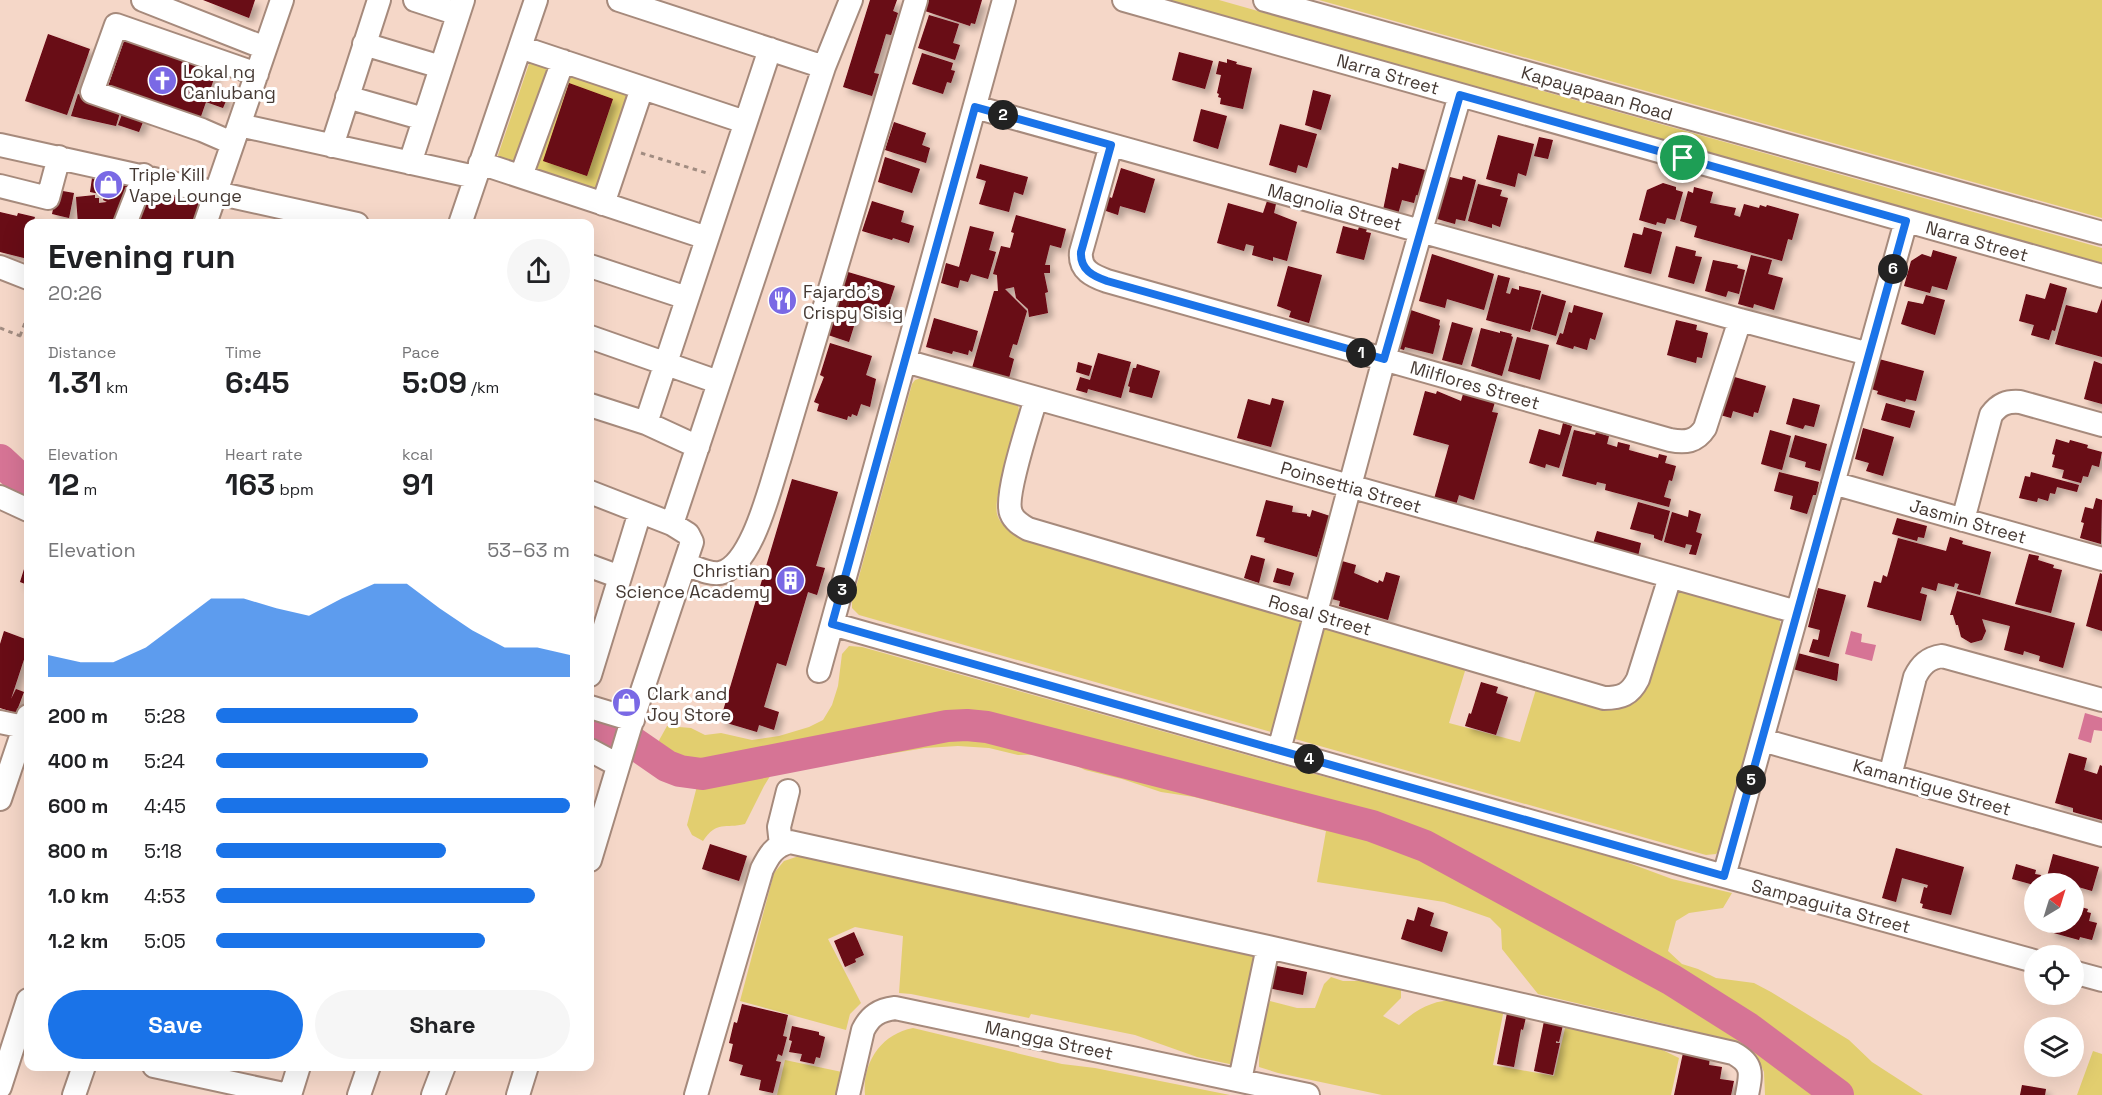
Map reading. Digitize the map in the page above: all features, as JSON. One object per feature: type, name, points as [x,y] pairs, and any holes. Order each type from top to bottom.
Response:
[{"type":"street","points":[[143,0],[265,48]]},
{"type":"street","points":[[207,219],[282,0]]},
{"type":"street","points":[[332,146],[379,0]]},
{"type":"street","points":[[410,163],[461,7],[415,0]]},
{"type":"street","points":[[462,219],[536,0]]},
{"type":"street","points":[[619,0],[824,67]]},
{"type":"street","points":[[684,564],[712,573],[725,572],[742,555],[753,534],[782,449],[916,0]]},
{"type":"street","points":[[819,671],[1004,0]]},
{"type":"street","name":"Narra Street","points":[[1124,0],[2102,276]]},
{"type":"street","name":"Kapayapaan Road","points":[[1264,0],[2102,233]]},
{"type":"street","points":[[672,524],[846,1]]},
{"type":"street","points":[[257,74],[116,25],[92,92],[202,130],[332,146],[410,163],[521,176],[707,238]]},
{"type":"street","points":[[364,44],[441,67]]},
{"type":"street","points":[[520,47],[745,122]]},
{"type":"street","points":[[646,423],[770,49]]},
{"type":"street","points":[[521,176],[563,62]]},
{"type":"street","points":[[603,204],[642,88]]},
{"type":"street","points":[[1279,750],[1384,359],[1460,95]]},
{"type":"street","points":[[347,98],[424,119]]},
{"type":"street","name":"Magnolia Street","points":[[975,107],[1869,354]]},
{"type":"street","points":[[0,145],[144,175],[216,192],[301,217],[317,219]]},
{"type":"street","name":"Milflores Street","points":[[1111,145],[1081,252],[1082,265],[1091,274],[1107,281],[1670,440],[1685,442],[1697,438],[1708,422],[1740,320]]},
{"type":"street","points":[[0,186],[48,198],[59,157]]},
{"type":"street","points":[[127,219],[144,175]]},
{"type":"street","points":[[1724,876],[1906,221]]},
{"type":"street","points":[[0,267],[24,276]]},
{"type":"street","points":[[594,267],[687,297]]},
{"type":"street","points":[[594,338],[718,382]]},
{"type":"street","name":"Poinsettia Street","points":[[905,361],[1797,612]]},
{"type":"street","name":"Rosal Street","points":[[1036,398],[1009,497],[1011,515],[1028,529],[1604,698],[1626,695],[1634,688],[1670,576]]},
{"type":"street","points":[[1963,520],[1991,415],[1996,408],[2010,401],[2020,402],[2102,425]]},
{"type":"street","points":[[594,406],[646,423],[698,447]]},
{"type":"street","name":"Jasmin Street","points":[[1833,483],[2102,559]]},
{"type":"street","points":[[594,494],[672,524],[688,534],[693,542],[626,740],[594,847]]},
{"type":"street","points":[[1,501],[24,509]]},
{"type":"street","points":[[594,662],[640,512]]},
{"type":"street","points":[[594,567],[620,577]]},
{"type":"street","name":"Sampaguita Street","points":[[832,624],[2024,958]]},
{"type":"street","points":[[1890,776],[1915,677],[1919,669],[1933,657],[1942,656],[2102,700]]},
{"type":"street","points":[[594,711],[626,740]]},
{"type":"street","points":[[0,722],[24,721]]},
{"type":"street","points":[[0,799],[24,727]]},
{"type":"street","points":[[594,749],[626,740]]},
{"type":"street","name":"Kamantigue Street","points":[[1762,740],[2102,835]]},
{"type":"street","points":[[781,845],[779,827],[788,791]]},
{"type":"street","points":[[696,1095],[762,869],[773,850],[790,842],[1268,947],[1732,1053],[1746,1062],[1750,1068],[1747,1095]]},
{"type":"street","points":[[1240,1080],[1268,947]]},
{"type":"street","points":[[2084,975],[2102,980]]},
{"type":"street","name":"Mangga Street","points":[[848,1095],[863,1030],[868,1021],[884,1010],[895,1008],[1308,1095]]},
{"type":"street","points":[[0,1086],[24,1011]]},
{"type":"street","points":[[74,1095],[82,1071]]},
{"type":"street","points":[[197,1071],[226,1074],[289,1095],[297,1071]]},
{"type":"street","points":[[359,1095],[367,1071]]},
{"type":"street","points":[[434,1095],[442,1071]]},
{"type":"street","points":[[518,1095],[525,1071]]},
{"type":"path","points":[[622,147],[726,179]]},
{"type":"path","points":[[20,336],[24,326]]},
{"type":"path","points":[[0,328],[24,338]]},
{"type":"shaded area","points":[[1158,0],[1219,0],[2102,248],[2102,263]]},
{"type":"shaded area","points":[[1319,0],[2102,0],[2102,218]]},
{"type":"shaded area","points":[[530,61],[634,96],[601,193],[497,158]]},
{"type":"shaded area","points":[[924,377],[1018,405],[1020,416],[1001,480],[997,505],[999,519],[1012,532],[1308,620],[1278,734],[859,615],[852,608],[912,384],[915,380]]},
{"type":"shaded area","points":[[0,451],[24,473],[24,488],[15,483],[0,471]]},
{"type":"shaded area","points":[[1681,590],[1778,616],[1781,625],[1722,846],[1716,854],[1706,855],[1288,737],[1317,622],[1460,664],[1465,671],[1449,723],[1520,742],[1537,686],[1617,708],[1631,704],[1677,592]]},
{"type":"shaded area","points":[[1851,631],[1862,634],[1861,642],[1876,645],[1872,661],[1845,654]]},
{"type":"shaded area","points":[[849,646],[862,647],[1618,859],[1672,879],[1732,893],[1723,908],[1689,913],[1676,921],[1668,951],[1682,964],[1716,978],[1754,983],[1771,992],[1849,1040],[1872,1062],[1923,1095],[1765,1095],[1764,1072],[1757,1056],[1739,1043],[1538,994],[1502,949],[1501,929],[1490,918],[1444,902],[1317,882],[1326,831],[1194,797],[1161,792],[1085,770],[1053,754],[1018,755],[989,748],[958,746],[925,748],[859,759],[775,768],[745,824],[717,828],[703,841],[692,835],[687,825],[697,786],[678,773],[659,765],[657,744],[667,726],[691,728],[705,735],[721,733],[752,740],[779,736],[809,727],[823,720],[832,705],[838,686],[842,654]]},
{"type":"shaded area","points":[[2085,713],[2102,718],[2102,731],[2094,730],[2091,743],[2078,739]]},
{"type":"shaded area","points":[[799,856],[1256,957],[1234,1065],[1197,1057],[1135,1035],[1031,1014],[1029,1018],[899,993],[903,936],[855,927],[828,939],[861,1003],[850,1014],[846,1030],[740,1001],[774,873],[784,861]]},
{"type":"shaded area","points":[[1331,977],[1343,981],[1374,981],[1401,988],[1401,998],[1383,1016],[1399,1025],[1413,1014],[1437,1002],[1474,1002],[1504,1009],[1493,1065],[1554,1076],[1566,1024],[1648,1043],[1679,1058],[1671,1095],[1382,1095],[1259,1067],[1262,1033],[1270,1001],[1297,1008],[1315,1008],[1324,984]]},
{"type":"shaded area","points":[[913,1028],[1062,1064],[1095,1068],[1230,1095],[865,1095],[867,1072],[876,1052],[892,1036]]},
{"type":"shaded area","points":[[2093,1051],[2102,1054],[2102,1095],[2077,1095]]},
{"type":"shaded area","points":[[785,1060],[842,1072],[837,1095],[777,1095]]},
{"type":"building","points":[[203,0],[255,0],[249,18]]},
{"type":"building","points":[[870,0],[897,0],[893,11],[898,13],[891,35],[886,34],[874,73],[879,74],[872,96],[843,87]]},
{"type":"building","points":[[929,0],[982,0],[975,24],[971,23],[970,26],[925,11]]},
{"type":"building","points":[[929,15],[959,24],[953,43],[960,45],[955,60],[918,48]]},
{"type":"building","points":[[48,34],[90,49],[67,115],[25,101]]},
{"type":"building","name":"Lokal ng Canlubang","points":[[125,38],[140,43],[139,46],[179,59],[179,57],[216,73],[210,90],[228,96],[223,108],[206,102],[200,119],[107,89]]},
{"type":"building","points":[[1179,52],[1213,61],[1205,89],[1172,80]]},
{"type":"building","points":[[922,53],[953,63],[951,70],[955,71],[951,83],[947,82],[943,94],[912,84]]},
{"type":"building","points":[[1227,59],[1252,68],[1243,109],[1220,104],[1221,98],[1217,93],[1221,75],[1216,74],[1219,61],[1227,63]]},
{"type":"building","points":[[569,83],[613,99],[587,176],[543,161]]},
{"type":"building","points":[[1313,90],[1331,95],[1321,130],[1305,125]]},
{"type":"building","points":[[78,94],[121,109],[116,126],[71,116]]},
{"type":"building","points":[[124,109],[145,117],[139,132],[118,125]]},
{"type":"building","points":[[1201,109],[1227,116],[1218,149],[1193,141]]},
{"type":"building","points":[[894,122],[926,133],[922,145],[930,148],[926,163],[885,150]]},
{"type":"building","points":[[1280,124],[1317,134],[1307,168],[1298,165],[1296,173],[1269,165]]},
{"type":"building","points":[[1498,135],[1534,144],[1526,176],[1518,173],[1515,187],[1486,179]]},
{"type":"building","points":[[1539,137],[1553,140],[1548,159],[1534,156]]},
{"type":"building","points":[[885,157],[920,169],[912,193],[878,182]]},
{"type":"building","points":[[1399,163],[1429,171],[1421,196],[1416,195],[1414,203],[1402,200],[1398,214],[1383,210],[1392,167],[1398,169]]},
{"type":"building","points":[[980,164],[1028,177],[1023,195],[1014,192],[1009,212],[979,204],[986,181],[976,178]]},
{"type":"building","points":[[1121,168],[1155,179],[1145,213],[1120,206],[1118,215],[1103,210],[1107,196],[1112,198]]},
{"type":"building","points":[[1446,176],[1462,180],[1463,176],[1476,180],[1465,221],[1456,219],[1455,224],[1434,218]]},
{"type":"building","points":[[110,177],[133,184],[118,219],[78,219],[76,197],[95,195],[95,198],[99,198],[99,203],[107,202],[103,200]]},
{"type":"building","points":[[92,178],[102,180],[100,194],[90,192]]},
{"type":"building","points":[[148,183],[203,196],[194,219],[134,219]]},
{"type":"building","points":[[1663,183],[1683,192],[1675,220],[1667,218],[1665,224],[1657,222],[1656,225],[1639,220],[1647,190]]},
{"type":"building","points":[[1478,184],[1502,190],[1500,196],[1508,198],[1500,227],[1492,224],[1492,228],[1468,221]]},
{"type":"building","points":[[1694,187],[1713,192],[1710,203],[1736,208],[1734,215],[1740,217],[1744,204],[1759,208],[1760,205],[1766,207],[1767,205],[1799,214],[1792,240],[1788,239],[1782,261],[1694,237],[1697,226],[1680,221],[1688,191],[1693,193]]},
{"type":"building","points":[[57,190],[74,193],[69,218],[52,214]]},
{"type":"building","points":[[872,201],[904,211],[901,222],[914,226],[909,243],[862,231]]},
{"type":"building","points":[[1267,201],[1276,204],[1274,213],[1297,222],[1287,261],[1273,257],[1273,261],[1252,255],[1254,246],[1246,244],[1244,251],[1217,243],[1228,203],[1263,213]]},
{"type":"building","points":[[0,212],[35,217],[34,219],[24,219],[24,258],[0,252]]},
{"type":"building","points":[[1016,215],[1066,229],[1061,248],[1050,245],[1045,265],[1050,265],[1050,273],[1044,273],[1048,292],[1045,293],[1048,313],[1029,317],[1028,309],[1016,298],[1014,287],[1005,289],[1027,311],[1017,345],[1013,344],[1009,357],[1014,359],[1009,378],[972,368],[994,291],[998,291],[997,275],[993,274],[1001,246],[1010,248],[1014,233],[1011,232]]},
{"type":"building","points":[[970,226],[994,232],[989,250],[996,252],[988,279],[971,274],[968,282],[960,280],[958,288],[941,283],[946,263],[959,267]]},
{"type":"building","points":[[1343,226],[1358,230],[1359,227],[1367,229],[1366,232],[1371,233],[1364,260],[1336,253]]},
{"type":"building","points":[[1644,227],[1662,232],[1651,274],[1624,267],[1633,233],[1642,235]]},
{"type":"building","points":[[1676,246],[1696,251],[1695,256],[1702,257],[1694,284],[1668,277]]},
{"type":"building","points":[[1933,250],[1957,257],[1947,290],[1932,286],[1930,293],[1904,286],[1911,261],[1922,254],[1931,257]]},
{"type":"building","points":[[1432,254],[1494,274],[1484,310],[1447,299],[1445,308],[1419,301]]},
{"type":"building","points":[[1751,255],[1772,260],[1768,274],[1783,278],[1774,310],[1754,304],[1753,308],[1738,304]]},
{"type":"building","points":[[1713,260],[1738,265],[1737,268],[1745,270],[1739,294],[1728,291],[1726,297],[1705,291]]},
{"type":"building","points":[[1288,266],[1322,275],[1309,323],[1289,317],[1291,311],[1277,306]]},
{"type":"building","points":[[848,272],[895,286],[888,307],[893,308],[890,320],[859,310],[849,342],[828,335]]},
{"type":"building","points":[[1498,275],[1510,278],[1506,293],[1510,294],[1512,288],[1519,290],[1519,286],[1541,291],[1530,332],[1486,320]]},
{"type":"building","points":[[2050,283],[2067,288],[2055,331],[2052,330],[2049,340],[2031,335],[2034,325],[2019,321],[2026,294],[2045,299]]},
{"type":"building","points":[[1542,294],[1566,301],[1556,336],[1532,329]]},
{"type":"building","points":[[1926,295],[1945,300],[1935,335],[1901,324],[1908,301],[1923,304]]},
{"type":"building","points":[[2102,299],[2102,357],[2055,344],[2066,305],[2097,313]]},
{"type":"building","points":[[1574,305],[1603,313],[1595,340],[1590,338],[1587,350],[1556,344],[1560,333],[1563,334],[1569,312],[1572,313]]},
{"type":"building","points":[[1405,308],[1440,320],[1433,354],[1405,347],[1404,350],[1394,347]]},
{"type":"building","points":[[934,318],[978,331],[972,352],[969,350],[968,355],[953,351],[952,354],[926,347]]},
{"type":"building","points":[[1676,320],[1697,325],[1696,330],[1708,333],[1702,358],[1697,357],[1696,363],[1667,355]]},
{"type":"building","points":[[1452,322],[1473,328],[1462,365],[1442,360]]},
{"type":"building","points":[[1481,328],[1512,334],[1502,376],[1471,366]]},
{"type":"building","points":[[1517,337],[1549,345],[1540,380],[1508,371]]},
{"type":"building","points":[[830,343],[872,356],[866,375],[876,379],[870,407],[861,404],[857,416],[852,414],[847,420],[817,411],[819,404],[814,402],[824,377],[820,375]]},
{"type":"building","points":[[1098,353],[1131,362],[1121,398],[1088,389],[1087,393],[1076,390],[1080,377],[1090,380]]},
{"type":"building","points":[[1879,359],[1924,371],[1916,401],[1906,399],[1905,402],[1877,394],[1878,391],[1871,389]]},
{"type":"building","points":[[2094,361],[2102,364],[2102,404],[2084,399]]},
{"type":"building","points":[[1078,362],[1092,366],[1089,376],[1076,372]]},
{"type":"building","points":[[1137,364],[1160,371],[1152,398],[1129,392],[1130,387],[1128,386],[1133,368],[1136,368]]},
{"type":"building","points":[[1731,376],[1766,386],[1758,413],[1754,412],[1753,417],[1733,411],[1731,418],[1720,415]]},
{"type":"building","points":[[1425,391],[1436,394],[1437,391],[1461,401],[1463,394],[1495,402],[1492,412],[1498,413],[1474,500],[1459,495],[1456,505],[1434,499],[1449,445],[1413,435]]},
{"type":"building","points":[[1272,398],[1284,401],[1271,447],[1237,438],[1248,399],[1270,405]]},
{"type":"building","points":[[1793,398],[1820,405],[1814,427],[1805,425],[1803,429],[1786,424]]},
{"type":"building","points":[[1886,403],[1915,411],[1910,428],[1881,420]]},
{"type":"building","points":[[1563,423],[1572,426],[1559,468],[1546,464],[1545,468],[1529,463],[1539,429],[1560,435]]},
{"type":"building","points":[[1863,428],[1894,437],[1883,476],[1866,471],[1869,463],[1855,459]]},
{"type":"building","points":[[1574,430],[1609,436],[1607,444],[1617,447],[1618,442],[1630,445],[1629,450],[1658,458],[1659,454],[1667,456],[1665,463],[1676,466],[1664,497],[1671,499],[1669,507],[1605,490],[1606,484],[1597,482],[1596,485],[1562,476]]},
{"type":"building","points":[[1770,430],[1791,436],[1782,470],[1761,464]]},
{"type":"building","points":[[1795,435],[1827,444],[1820,471],[1805,467],[1806,462],[1789,457]]},
{"type":"building","points":[[2056,439],[2088,445],[2087,448],[2102,452],[2099,467],[2092,465],[2088,477],[2083,476],[2081,483],[2062,478],[2064,470],[2052,467],[2055,455],[2052,454]]},
{"type":"building","points":[[1779,472],[1819,482],[1807,514],[1790,509],[1793,496],[1774,491]]},
{"type":"building","points":[[2031,472],[2079,485],[2077,492],[2057,487],[2055,494],[2050,493],[2048,501],[2038,498],[2037,502],[2019,498],[2025,476],[2030,477]]},
{"type":"building","name":"Christian Science Academy","points":[[792,479],[838,492],[816,566],[825,568],[817,595],[808,592],[786,666],[777,663],[764,707],[779,712],[774,730],[759,725],[757,732],[720,721]]},
{"type":"building","points":[[2096,498],[2102,500],[2101,544],[2080,538],[2085,507],[2093,509]]},
{"type":"building","points":[[1266,500],[1293,506],[1292,512],[1307,514],[1310,517],[1312,510],[1330,516],[1317,557],[1264,542],[1265,538],[1256,536]]},
{"type":"building","points":[[1638,502],[1670,511],[1662,541],[1654,538],[1654,535],[1630,529]]},
{"type":"building","points":[[1689,510],[1701,514],[1696,532],[1702,534],[1696,555],[1689,554],[1692,545],[1686,544],[1685,548],[1664,542],[1672,512],[1688,517]]},
{"type":"building","points":[[1897,518],[1927,526],[1924,538],[1918,537],[1917,541],[1892,534]]},
{"type":"building","points":[[1597,531],[1641,543],[1638,556],[1593,544]]},
{"type":"building","points":[[1950,537],[1963,541],[1962,544],[1991,552],[1980,595],[1957,589],[1959,584],[1955,583],[1954,587],[1938,583],[1936,591],[1922,587],[1920,593],[1927,595],[1921,621],[1867,607],[1874,581],[1881,583],[1883,575],[1887,577],[1898,538],[1946,551]]},
{"type":"building","points":[[2029,554],[2039,556],[2038,560],[2062,570],[2051,613],[2015,604]]},
{"type":"building","points":[[1251,555],[1265,559],[1259,583],[1244,578]]},
{"type":"building","points":[[1342,561],[1356,565],[1354,573],[1378,583],[1379,580],[1383,582],[1386,572],[1400,576],[1388,620],[1339,606],[1340,601],[1324,597]]},
{"type":"building","points":[[1277,568],[1294,573],[1290,586],[1273,582]]},
{"type":"building","points":[[24,569],[24,584],[20,582]]},
{"type":"building","points":[[2100,573],[2102,574],[2102,631],[2086,626]]},
{"type":"building","points":[[1818,588],[1846,595],[1829,657],[1809,652],[1813,639],[1818,640],[1820,630],[1808,627]]},
{"type":"building","points":[[1957,591],[2075,623],[2063,668],[2039,661],[2040,656],[2024,651],[2023,655],[2004,650],[2010,626],[1982,619],[1986,631],[1982,640],[1971,643],[1961,637],[1953,615],[1950,615]]},
{"type":"building","points":[[4,631],[24,638],[24,659],[11,699],[16,689],[24,692],[16,713],[0,708],[0,644]]},
{"type":"building","points":[[1794,652],[1839,664],[1837,681],[1789,668]]},
{"type":"building","points":[[1481,682],[1498,687],[1496,693],[1508,697],[1496,735],[1465,726]]},
{"type":"building","points":[[2069,753],[2087,758],[2084,770],[2097,774],[2100,765],[2102,766],[2102,820],[2073,812],[2073,808],[2055,803]]},
{"type":"building","points":[[710,844],[747,856],[739,881],[702,869]]},
{"type":"building","points":[[1896,848],[1964,867],[1951,915],[1922,908],[1923,904],[1920,903],[1924,887],[1927,888],[1928,885],[1902,878],[1896,902],[1882,898]]},
{"type":"building","points":[[2053,854],[2099,867],[2092,891],[2084,889],[2084,873],[2048,873]]},
{"type":"building","points":[[2016,864],[2036,870],[2035,873],[2024,873],[2024,882],[2012,879]]},
{"type":"building","points":[[1418,907],[1434,913],[1430,926],[1448,932],[1442,952],[1401,939],[1407,919],[1414,921]]},
{"type":"building","points":[[2084,908],[2091,913],[2089,921],[2097,923],[2092,940],[2080,937],[2079,940],[2054,933],[2084,933]]},
{"type":"building","points":[[854,932],[864,955],[845,967],[834,941]]},
{"type":"building","points":[[1272,965],[1307,972],[1303,995],[1268,988]]},
{"type":"building","points":[[742,1004],[788,1015],[783,1036],[787,1037],[782,1056],[778,1054],[776,1061],[781,1062],[773,1093],[759,1090],[761,1080],[740,1075],[743,1065],[729,1061],[733,1044],[729,1043],[734,1022],[737,1023]]},
{"type":"building","points":[[1507,1013],[1526,1017],[1523,1030],[1521,1029],[1514,1067],[1497,1064]]},
{"type":"building","points":[[1544,1021],[1563,1025],[1559,1042],[1556,1041],[1560,1043],[1553,1075],[1534,1071]]},
{"type":"building","points":[[792,1026],[819,1032],[819,1035],[825,1037],[820,1058],[816,1057],[814,1064],[800,1061],[802,1054],[789,1052]]},
{"type":"building","points":[[1683,1053],[1710,1057],[1709,1065],[1722,1067],[1720,1079],[1734,1081],[1731,1095],[1674,1095]]},
{"type":"building","points":[[2022,1085],[2046,1089],[2045,1095],[2020,1095]]},
{"type":"waterway","points":[[0,460],[24,480]]},
{"type":"waterway","points":[[594,724],[622,735],[667,766],[680,771],[702,774],[947,726],[987,727],[1372,826],[1425,846],[1672,980],[1748,1028],[1838,1095]]},
{"type":"place","name":"Lokal ng Canlubang","points":[[162,81]]},
{"type":"place","name":"Triple Kill Vape Lounge","points":[[108,184]]},
{"type":"place","name":"Fajardo's Crispy Sisig","points":[[782,301]]},
{"type":"place","name":"Christian Science Academy","points":[[791,580]]},
{"type":"place","name":"Clark and Joy Store","points":[[626,703]]},
{"type":"route","points":[[1460,95],[1683,158],[1906,221],[1724,876],[832,624],[975,107],[1111,145],[1081,252],[1082,265],[1091,274],[1107,281],[1384,359],[1460,95]]}]
